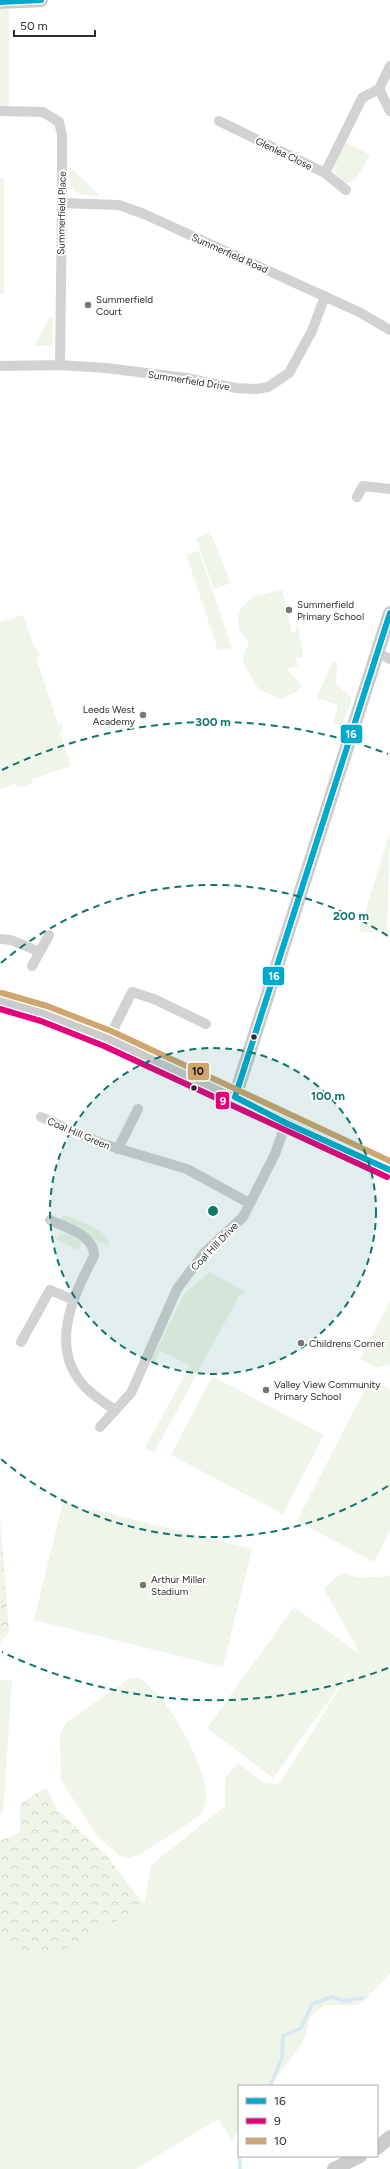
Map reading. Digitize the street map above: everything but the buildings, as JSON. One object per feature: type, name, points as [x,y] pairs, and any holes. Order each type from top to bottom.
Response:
[{"type":"street","points":[[0,2],[41,0]]},
{"type":"street","points":[[325,173],[362,98],[379,89],[390,66]]},
{"type":"street","points":[[379,89],[390,111]]},
{"type":"street","name":"Summerfield Place","points":[[0,111],[43,112],[59,122],[62,135],[60,365]]},
{"type":"street","name":"Glenlea Close","points":[[219,121],[325,173],[346,190]]},
{"type":"street","name":"Summerfield Road","points":[[62,203],[119,205],[131,209],[325,296],[390,330]]},
{"type":"street","name":"Summerfield Drive","points":[[0,366],[60,365],[114,369],[186,378],[249,390],[268,387],[282,380],[295,364],[312,330],[325,296]]},
{"type":"street","points":[[357,497],[363,486],[390,489]]},
{"type":"street","points":[[235,1097],[384,656],[390,613]]},
{"type":"street","points":[[32,966],[49,935]]},
{"type":"street","points":[[0,939],[11,940],[40,952]]},
{"type":"street","points":[[109,1038],[132,992],[154,999],[206,1024]]},
{"type":"street","points":[[0,1001],[29,1008],[109,1038],[235,1097],[286,1123],[390,1170]]},
{"type":"street","name":"Coal Hill Green","points":[[118,1149],[138,1109]]},
{"type":"street","name":"Coal Hill Green","points":[[41,1117],[118,1149],[187,1169],[249,1203]]},
{"type":"street","name":"Coal Hill Drive","points":[[100,1426],[130,1393],[177,1289],[204,1254],[243,1217],[275,1154],[286,1123]]},
{"type":"street","points":[[50,1220],[87,1238],[94,1250],[94,1256],[74,1300],[66,1323],[65,1338],[74,1372],[87,1389],[115,1410]]},
{"type":"street","points":[[21,1342],[50,1290],[74,1300]]},
{"type":"street","points":[[334,2169],[358,2157]]},
{"type":"green space","points":[[0,9],[9,9],[9,108],[0,108]]},
{"type":"green space","points":[[346,142],[370,155],[356,179],[348,183],[343,182],[334,171],[335,163]]},
{"type":"green space","points":[[69,166],[100,196],[79,194],[75,191],[70,182]]},
{"type":"green space","points":[[0,178],[4,178],[4,294],[0,294]]},
{"type":"green space","points":[[50,317],[53,317],[52,346],[34,346]]},
{"type":"green space","points":[[210,532],[231,583],[214,589],[196,538]]},
{"type":"green space","points":[[199,551],[232,648],[218,650],[186,554]]},
{"type":"green space","points":[[282,590],[292,633],[296,632],[295,626],[298,626],[303,657],[297,658],[295,654],[298,666],[287,669],[302,686],[295,692],[282,699],[259,690],[243,662],[244,654],[249,642],[239,629],[238,617],[240,609],[253,596]]},
{"type":"green space","points":[[23,615],[34,648],[37,648],[40,655],[36,657],[58,724],[61,723],[63,731],[60,732],[71,766],[32,779],[33,783],[17,788],[16,784],[0,789],[0,622]]},
{"type":"green space","points":[[337,662],[336,684],[352,698],[342,726],[333,723],[338,705],[317,698],[331,664]]},
{"type":"green space","points":[[390,832],[387,932],[359,932]]},
{"type":"green space","points":[[63,1214],[98,1230],[108,1240],[109,1246],[60,1222]]},
{"type":"green space","points":[[68,1234],[82,1242],[78,1250],[56,1239],[60,1235]]},
{"type":"green space","points":[[210,1272],[246,1292],[239,1296],[154,1453],[145,1448],[190,1365],[160,1351],[154,1363],[151,1361],[184,1294]]},
{"type":"green space","points":[[390,1301],[390,1365],[377,1368],[360,1359]]},
{"type":"green space","points":[[212,1376],[324,1435],[283,1514],[171,1455]]},
{"type":"green space","points":[[370,1379],[390,1389],[390,1531],[374,1562],[297,1521]]},
{"type":"green space","name":"Arthur Miller Stadium","points":[[63,1502],[252,1549],[223,1667],[34,1620]]},
{"type":"green space","points":[[0,1516],[9,1632],[0,1643]]},
{"type":"green space","points":[[346,1573],[358,1578],[390,1576],[390,1974],[364,2001],[356,2005],[324,2005],[311,2016],[304,2040],[272,2085],[238,2085],[238,2131],[232,2140],[218,2119],[136,2169],[0,2169],[0,1929],[11,1947],[144,1904],[151,1865],[225,1806],[225,1778],[238,1763],[264,1783],[279,1784],[355,1664],[273,1778],[207,1728],[294,1607],[360,1654],[324,1589],[336,1577]]},
{"type":"green space","points":[[130,1678],[140,1678],[148,1685],[160,1697],[176,1720],[194,1753],[201,1770],[205,1786],[206,1801],[202,1812],[192,1821],[139,1855],[128,1858],[120,1856],[97,1836],[61,1780],[60,1733],[67,1722]]},
{"type":"green space","points":[[0,1680],[12,1681],[3,1813],[0,1812]]},
{"type":"green space","points":[[46,1787],[56,1808],[106,1855],[144,1904],[93,1936],[44,1958],[11,1947],[0,1929],[0,1841],[20,1832],[20,1804]]},
{"type":"waterway","points":[[270,2085],[282,2058],[283,2036],[301,2028],[312,2004],[331,1997],[345,2001],[362,1998]]},
{"type":"waterway","points":[[239,2157],[240,2169]]},
{"type":"transit line","name":"16","points":[[0,2],[41,0]]},
{"type":"transit line","name":"16","points":[[235,1097],[390,613]]},
{"type":"transit line","name":"10","points":[[2,993],[47,1006],[111,1031],[390,1161]]},
{"type":"transit line","name":"9","points":[[0,1009],[41,1021],[104,1046],[387,1177]]},
{"type":"transit line","name":"16","points":[[235,1097],[286,1123],[390,1170]]},
{"type":"place","name":"Summerfield Court","points":[[88,305]]},
{"type":"place","name":"Summerfield Primary School","points":[[289,610]]},
{"type":"place","name":"Leeds West Academy","points":[[143,715]]},
{"type":"place","name":"Childrens Corner","points":[[301,1343]]},
{"type":"place","name":"Valley View Community Primary School","points":[[266,1390]]},
{"type":"place","name":"Arthur Miller Stadium","points":[[143,1585]]}]
